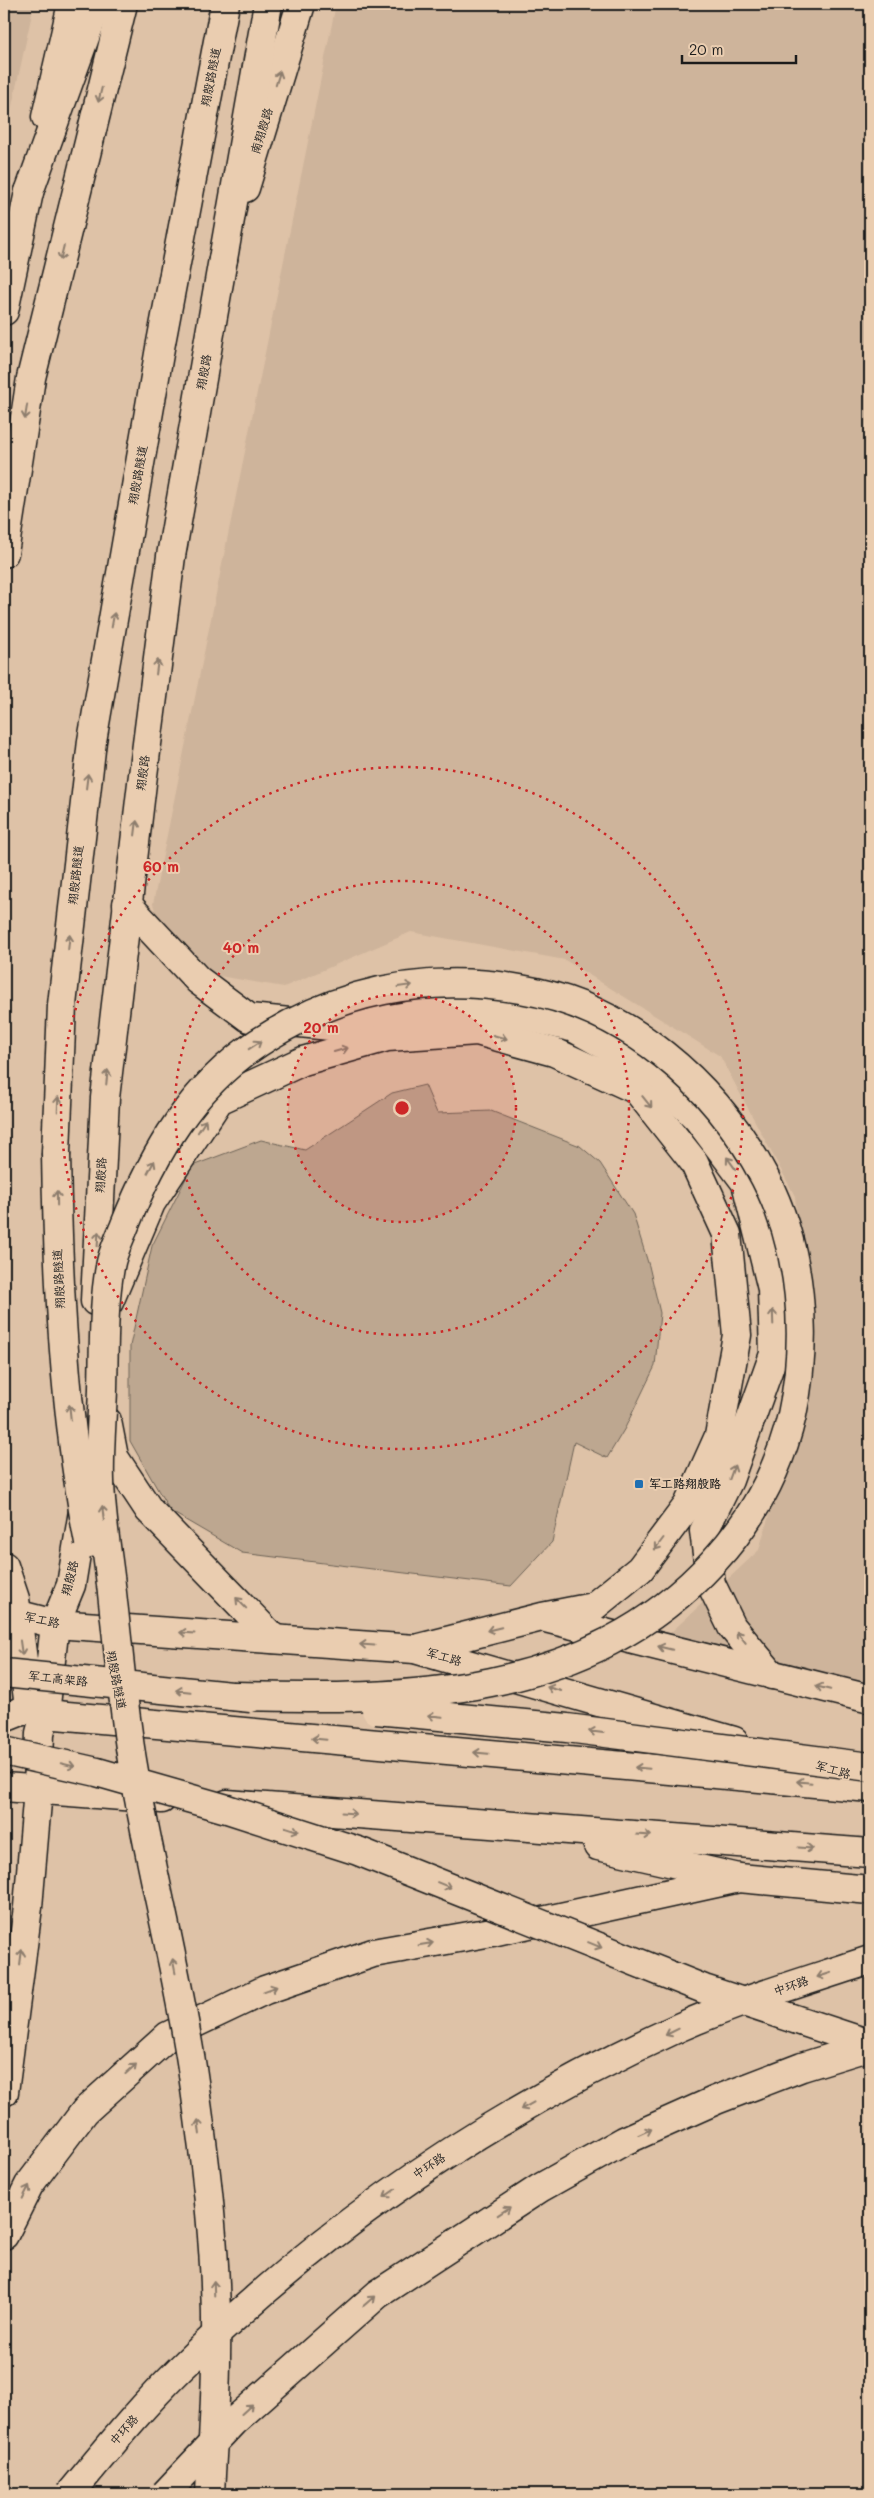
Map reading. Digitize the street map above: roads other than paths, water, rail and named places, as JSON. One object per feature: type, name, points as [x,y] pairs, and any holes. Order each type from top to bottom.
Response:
[{"type":"main road","points":[[4,311],[72,4]]},
{"type":"main road","points":[[29,192],[97,4]]},
{"type":"main road","points":[[4,553],[31,378],[123,4]]},
{"type":"main road","name":"翔殷路隧道","points":[[131,1753],[87,1531],[74,1445],[61,1326],[56,1153],[62,1005],[92,741],[160,348],[225,4]]},
{"type":"main road","points":[[224,259],[268,4]]},
{"type":"main road","name":"南翔殷路","points":[[224,259],[301,4]]},
{"type":"main road","name":"翔殷路","points":[[37,1711],[55,1624],[71,1585],[87,1487],[105,1098],[127,904],[172,556],[224,259]]},
{"type":"main road","points":[[127,904],[198,980],[249,1018],[330,1026],[373,1018],[486,1007],[574,1028],[648,1069],[698,1119],[746,1183],[772,1289],[774,1354],[729,1480],[704,1531],[711,1584],[732,1626],[772,1675]]},
{"type":"main road","points":[[210,2494],[216,2353],[212,2222],[192,2067],[131,1753],[100,1484],[104,1353],[110,1263],[138,1193],[172,1128],[206,1086],[241,1054],[286,1025],[331,1004],[381,990],[431,983],[479,984],[527,990],[569,1002],[615,1022],[660,1051],[709,1094],[748,1145],[776,1200],[793,1258],[802,1316],[801,1344],[799,1382],[786,1442],[763,1496],[730,1544],[694,1583],[654,1616],[606,1644],[556,1666],[480,1685],[401,1696],[320,1698],[232,1696]]},
{"type":"main road","points":[[274,1639],[149,1510],[114,1457],[93,1340],[151,1204],[219,1100],[303,1062],[387,1037],[477,1031],[554,1052],[637,1090],[694,1162],[727,1234],[737,1335],[719,1436],[688,1505],[640,1569],[593,1607],[542,1617],[415,1649]]},
{"type":"main road","points":[[4,1566],[15,1599],[10,1613],[37,1711],[38,1790],[28,1907],[4,2092]]},
{"type":"main road","name":"军工路","points":[[10,1613],[55,1624],[415,1649],[870,1781]]},
{"type":"main road","points":[[542,1617],[870,1699]]},
{"type":"main road","name":"军工高架路","points":[[4,1673],[232,1696]]},
{"type":"main road","points":[[232,1696],[567,1728],[870,1767]]},
{"type":"main road","name":"军工路","points":[[4,1718],[37,1711],[870,1788]]},
{"type":"main road","points":[[4,1751],[106,1774],[358,1850],[704,1989],[870,2045]]},
{"type":"main road","points":[[4,1787],[870,1853]]},
{"type":"main road","points":[[508,1825],[739,1878],[870,1890]]},
{"type":"main road","points":[[4,2235],[29,2185],[85,2111],[168,2036],[265,1990],[373,1953],[492,1932],[739,1878]]},
{"type":"main road","name":"中环路","points":[[70,2494],[178,2370],[254,2298],[329,2236],[411,2178],[502,2120],[590,2071],[682,2026],[778,1990],[870,1960]]},
{"type":"main road","points":[[164,2494],[233,2422],[378,2294],[540,2188],[624,2141],[716,2100],[802,2067],[870,2045]]},
{"type":"place","name":"军工路翔殷路","points":[[639,1484]]}]
